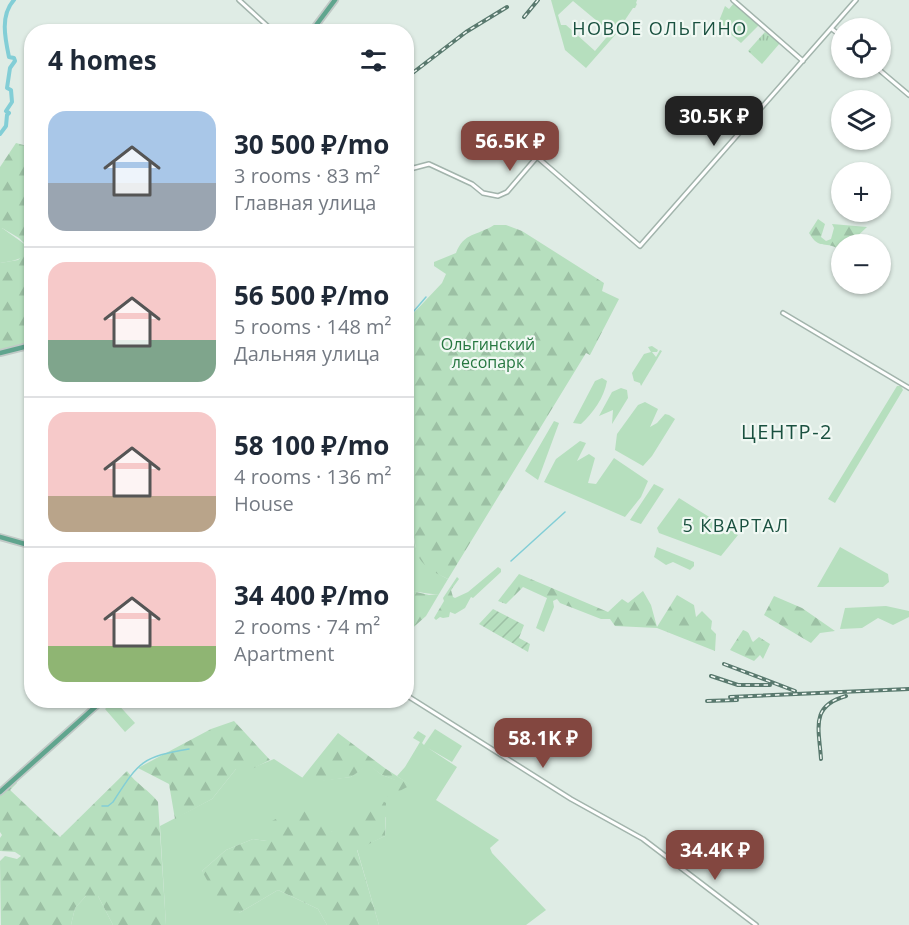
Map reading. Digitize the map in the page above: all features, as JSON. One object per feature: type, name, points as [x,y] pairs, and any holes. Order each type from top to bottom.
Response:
[{"type":"main road","points":[[317,24],[335,0]]},
{"type":"main road","points":[[0,353],[24,347]]},
{"type":"main road","points":[[0,537],[24,544]]},
{"type":"main road","points":[[0,792],[94,708]]},
{"type":"street","points":[[238,0],[265,24]]},
{"type":"street","points":[[733,0],[803,61]]},
{"type":"street","points":[[841,18],[856,0]]},
{"type":"street","points":[[414,168],[429,164],[472,184],[483,193],[498,196],[507,192],[537,158],[640,246],[831,30]]},
{"type":"street","points":[[889,78],[909,95]]},
{"type":"street","points":[[783,313],[909,388]]},
{"type":"street","points":[[414,699],[571,799],[643,839],[756,925]]},
{"type":"green space","points":[[551,0],[637,0],[637,4],[617,32],[609,31],[573,1],[558,15],[561,25],[566,25],[595,51],[611,32],[616,34],[586,68],[565,50]]},
{"type":"green space","points":[[734,3],[759,25],[741,43],[717,26],[725,6],[729,9]]},
{"type":"green space","points":[[765,32],[780,43],[762,64],[748,51]]},
{"type":"green space","points":[[16,143],[24,145],[24,243],[2,228],[0,236],[0,167]]},
{"type":"green space","points":[[818,219],[825,224],[821,237],[826,241],[831,239],[831,246],[819,244],[809,233]]},
{"type":"green space","points":[[832,224],[867,227],[860,234],[832,234],[834,228]]},
{"type":"green space","name":"Ольгинский лесопарк","points":[[494,225],[506,225],[522,231],[604,283],[602,291],[619,299],[590,355],[586,353],[448,579],[424,564],[417,554],[414,539],[414,313],[442,283],[446,274],[434,266],[434,262],[456,253],[463,241]]},
{"type":"green space","points":[[2,228],[24,244],[24,256],[14,261],[0,263],[0,229]]},
{"type":"green space","points":[[24,254],[24,345],[0,350],[0,263],[18,260]]},
{"type":"green space","points":[[652,346],[658,350],[652,352],[656,357],[660,350],[662,351],[641,386],[640,383],[634,381],[632,373],[644,354],[651,352],[648,347]]},
{"type":"green space","points":[[602,378],[607,381],[597,405],[581,424],[573,423],[595,381]]},
{"type":"green space","points":[[897,386],[901,386],[903,390],[835,503],[828,499]]},
{"type":"green space","points":[[621,388],[627,390],[628,398],[612,424],[613,410],[599,416],[612,392]]},
{"type":"green space","points":[[645,402],[658,409],[650,427],[665,414],[675,419],[652,456],[643,466],[615,450],[617,434],[638,405]]},
{"type":"green space","points":[[554,421],[559,423],[538,480],[525,471]]},
{"type":"green space","points":[[580,441],[586,443],[577,461],[589,454],[595,458],[588,483],[596,484],[614,458],[648,481],[641,497],[625,517],[544,482],[556,459]]},
{"type":"green space","points":[[654,484],[664,489],[641,524],[630,520]]},
{"type":"green space","points":[[679,498],[738,535],[721,556],[659,533],[657,528]]},
{"type":"green space","points":[[414,535],[416,548],[421,558],[448,579],[439,594],[414,592]]},
{"type":"green space","points":[[657,547],[694,562],[694,566],[690,570],[673,562],[666,565],[654,557]]},
{"type":"green space","points":[[840,547],[888,574],[889,582],[883,587],[817,587]]},
{"type":"green space","points":[[498,567],[501,572],[473,598],[471,597],[465,608],[455,614],[450,612],[449,617],[440,617],[436,620],[434,618],[444,601],[443,598],[457,577],[459,579],[451,590],[455,598],[468,592]]},
{"type":"green space","points":[[519,574],[608,612],[622,599],[628,603],[643,591],[651,605],[657,627],[677,595],[694,605],[696,617],[702,611],[712,621],[711,629],[716,634],[715,651],[657,628],[615,626],[610,619],[601,619],[560,603],[557,599],[553,601],[554,607],[544,632],[536,628],[547,598],[523,587],[506,604],[498,601]]},
{"type":"green space","points":[[414,591],[429,595],[439,594],[426,616],[414,627]]},
{"type":"green space","points":[[774,596],[802,608],[835,631],[820,633],[811,643],[764,615]]},
{"type":"green space","points":[[886,606],[909,611],[909,617],[893,625],[878,618],[862,628],[840,629],[845,608]]},
{"type":"green space","points":[[493,609],[524,625],[519,638],[530,644],[528,652],[479,624]]},
{"type":"green space","points":[[743,630],[749,633],[753,642],[759,637],[770,644],[763,659],[760,655],[754,661],[730,650]]},
{"type":"green space","points":[[121,708],[135,723],[125,732],[105,709]]},
{"type":"green space","points":[[234,721],[270,760],[250,770],[236,769],[212,799],[175,819],[169,784],[138,768],[211,729]]},
{"type":"green space","points":[[435,729],[462,746],[452,762],[428,748],[457,767],[436,800],[499,840],[490,848],[492,853],[546,910],[526,925],[379,925],[357,849],[385,836],[386,817],[331,832],[267,841],[253,839],[226,850],[202,871],[239,913],[278,890],[318,909],[327,925],[166,925],[160,826],[212,799],[236,769],[250,769],[274,759],[309,782],[351,777],[368,764],[382,775],[410,785],[397,776],[420,742],[413,738],[418,731],[426,736],[422,743],[424,745]]},
{"type":"green space","points":[[338,733],[411,785],[388,797],[381,790],[395,780],[382,775],[368,765],[351,777],[309,783],[302,778]]},
{"type":"green space","points":[[127,771],[158,802],[166,925],[113,925],[98,896],[86,896],[75,908],[71,925],[1,925],[0,861],[5,856],[17,859],[21,856],[15,852],[0,851],[2,835],[0,832],[0,795],[16,781],[17,783],[10,790],[60,837]]},
{"type":"green space","points":[[378,798],[386,803],[385,836],[357,850],[379,925],[327,925],[318,909],[278,890],[239,913],[224,911],[202,871],[226,850],[253,839],[267,841],[272,821],[305,803],[331,832]]},
{"type":"green space","points":[[86,896],[98,896],[113,925],[71,925],[75,908]]},
{"type":"waterway","points":[[0,134],[6,126],[9,113],[6,111],[12,102],[11,90],[7,88],[10,68],[15,61],[14,58],[9,57],[5,20],[14,0]]},
{"type":"waterway","points":[[414,311],[426,297]]},
{"type":"waterway","points":[[511,561],[565,512]]},
{"type":"waterway","points":[[102,806],[108,806],[113,802],[129,778],[143,764],[161,755],[189,749]]},
{"type":"railway","points":[[524,17],[538,0]]},
{"type":"railway","points":[[414,72],[466,32],[507,7]]},
{"type":"railway","points":[[724,664],[795,691]]},
{"type":"railway","points":[[711,676],[738,685],[770,685]]},
{"type":"railway","points":[[730,697],[909,689]]},
{"type":"railway","points":[[821,759],[819,720],[822,712],[835,700],[846,696]]},
{"type":"railway","points":[[707,701],[737,700]]},
{"type":"district","name":"НОВОЕ ОЛЬГИНО","points":[[660,29]]},
{"type":"district","name":"ЦЕНТР-2","points":[[787,432]]},
{"type":"district","name":"5 КВАРТАЛ","points":[[736,526]]}]
